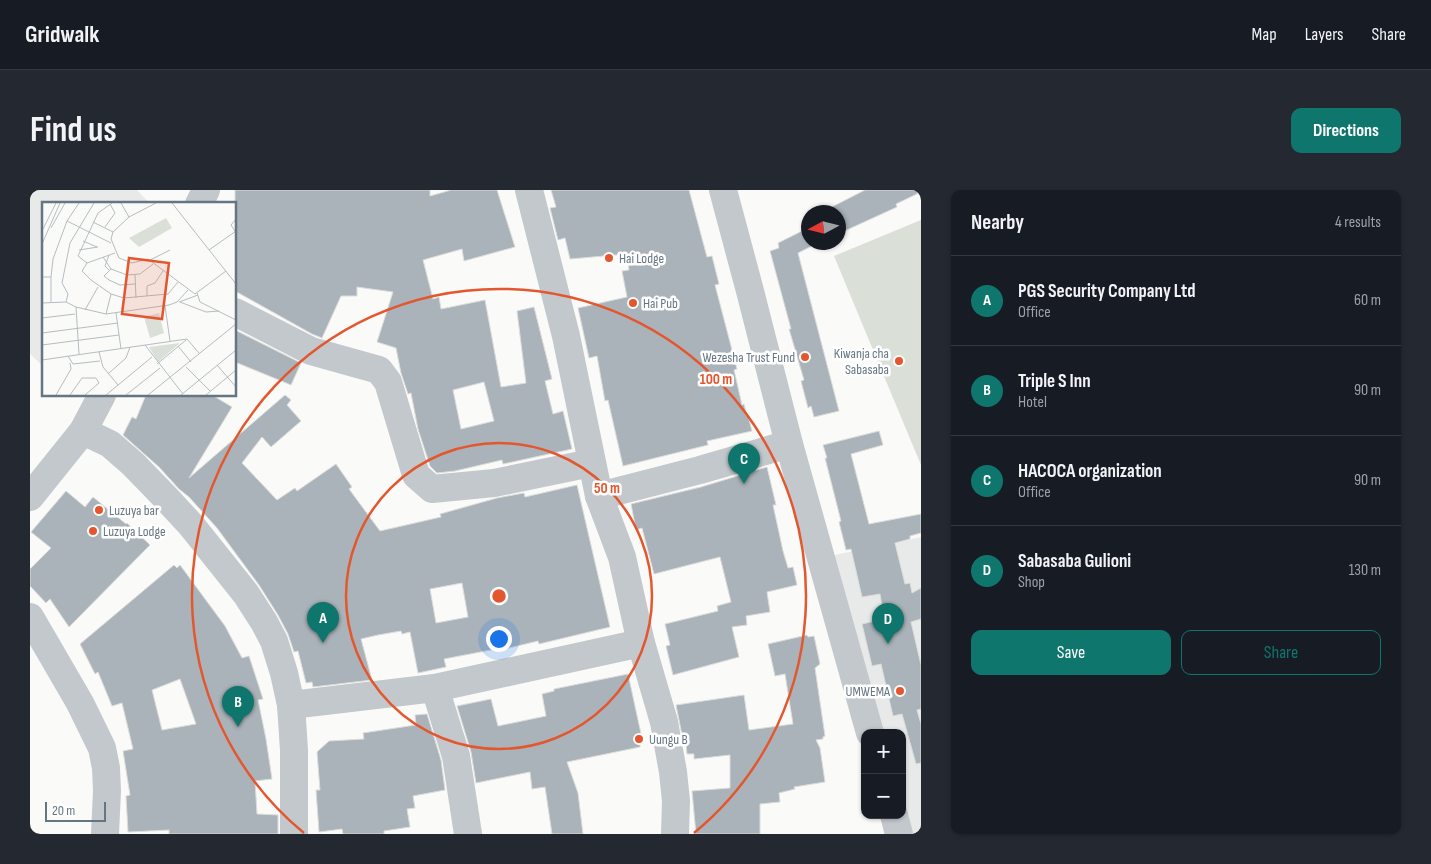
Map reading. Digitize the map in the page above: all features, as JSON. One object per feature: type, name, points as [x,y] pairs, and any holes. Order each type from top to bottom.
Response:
[{"type":"street","points":[[200,202],[206,190]]},
{"type":"street","points":[[529,190],[566,336],[599,496],[622,557],[641,642],[664,722],[674,772],[676,801],[675,834]]},
{"type":"street","points":[[723,190],[789,444],[869,729]]},
{"type":"street","points":[[236,313],[311,351],[379,370],[388,382],[416,475],[432,489],[494,483],[591,463]]},
{"type":"street","points":[[30,497],[83,431],[101,396]]},
{"type":"street","points":[[83,431],[110,444],[133,464],[191,525],[246,594],[274,641],[291,705],[294,759],[294,834]]},
{"type":"street","points":[[599,496],[700,470],[789,444]]},
{"type":"street","points":[[30,617],[80,703],[102,748],[106,768],[107,791],[105,834]]},
{"type":"street","points":[[291,705],[434,688],[641,642]]},
{"type":"street","points":[[434,688],[456,756],[468,834]]},
{"type":"street","points":[[895,819],[899,834]]},
{"type":"shaded area","points":[[30,190],[137,190],[148,202],[42,202],[42,365],[30,354]]},
{"type":"shaded area","name":"Kiwanja cha Sabasaba","points":[[921,220],[921,465],[834,256]]},
{"type":"shaded area","points":[[921,537],[921,834],[908,834],[904,819],[906,819],[906,729],[879,729],[830,556]]},
{"type":"building","points":[[235,190],[430,190],[430,196],[451,190],[497,190],[515,247],[464,261],[462,249],[423,260],[433,299],[439,297],[441,309],[485,300],[501,387],[526,383],[517,311],[534,307],[552,379],[545,381],[553,414],[563,411],[572,449],[503,464],[502,460],[455,471],[437,473],[430,466],[418,429],[411,393],[408,394],[401,373],[396,348],[377,342],[393,292],[357,287],[357,296],[341,296],[322,338],[236,292]],"holes":[[[484,382],[494,421],[461,429],[453,390]]]},
{"type":"building","points":[[551,190],[689,190],[707,257],[712,256],[719,284],[715,285],[737,369],[734,370],[742,405],[744,404],[752,431],[707,441],[708,445],[623,466],[608,400],[605,401],[597,356],[589,358],[578,308],[627,297],[622,271],[629,270],[627,254],[570,259],[565,238],[558,240],[550,208],[556,207]]},
{"type":"building","points":[[865,190],[921,190],[921,192],[896,204],[897,207],[846,230],[846,205],[836,205]]},
{"type":"building","points":[[801,232],[801,250],[804,250],[798,253],[839,411],[814,417],[811,406],[808,408],[801,381],[804,380],[789,329],[791,329],[770,251],[779,248],[778,243]]},
{"type":"building","points":[[236,330],[301,363],[291,385],[236,362]]},
{"type":"building","points":[[285,395],[291,400],[287,405],[301,421],[271,447],[262,437],[242,463],[277,500],[295,488],[297,491],[336,464],[352,487],[349,489],[380,531],[441,517],[440,514],[497,498],[524,493],[525,497],[577,485],[610,627],[539,644],[538,641],[497,651],[496,649],[444,659],[446,667],[418,673],[410,632],[402,634],[401,631],[378,635],[361,639],[372,680],[313,687],[312,682],[306,683],[298,651],[294,652],[288,634],[278,615],[259,585],[217,528],[159,467],[123,435],[132,417],[136,419],[146,396],[214,396],[232,407],[189,478]],"holes":[[[462,583],[468,617],[436,623],[430,589]]]},
{"type":"building","points":[[879,431],[883,445],[851,454],[869,524],[921,514],[921,533],[910,536],[910,539],[895,543],[905,584],[910,583],[912,593],[921,588],[921,619],[911,622],[921,665],[921,709],[917,710],[921,724],[921,763],[916,764],[902,714],[893,716],[881,664],[872,666],[862,624],[884,619],[880,594],[862,597],[851,549],[846,550],[823,445]]},
{"type":"building","points":[[767,467],[776,505],[773,505],[783,551],[788,568],[793,567],[797,585],[767,592],[770,612],[746,616],[747,625],[732,627],[739,657],[673,675],[666,646],[670,645],[665,624],[718,611],[717,606],[731,602],[720,557],[654,574],[642,528],[636,530],[631,504],[701,487]]},
{"type":"building","points":[[66,491],[85,507],[93,497],[127,523],[150,545],[69,627],[50,599],[46,603],[30,586],[30,569],[51,548],[31,532]]},
{"type":"building","points":[[174,565],[177,568],[180,565],[225,626],[242,658],[249,656],[263,699],[258,700],[272,779],[255,781],[257,814],[278,815],[278,834],[169,834],[169,830],[128,832],[126,796],[130,795],[123,751],[133,749],[122,703],[112,706],[98,672],[95,674],[80,644]],"holes":[[[180,679],[196,724],[162,730],[152,690]]]},
{"type":"building","points":[[807,635],[808,637],[814,636],[820,664],[815,668],[825,736],[823,739],[816,740],[820,748],[825,782],[794,787],[795,789],[779,793],[780,802],[760,804],[760,834],[696,834],[692,791],[730,788],[730,755],[694,759],[694,754],[687,754],[685,735],[682,735],[676,705],[744,695],[749,730],[793,724],[785,674],[775,676],[768,644]]},
{"type":"building","points":[[628,674],[643,743],[640,744],[640,747],[567,762],[578,793],[583,834],[552,834],[545,787],[532,789],[530,772],[476,783],[471,752],[457,706],[491,699],[498,726],[546,716],[542,694],[554,691],[554,689]]},
{"type":"building","points":[[427,714],[441,760],[445,790],[413,796],[415,808],[407,809],[410,827],[384,831],[384,834],[343,834],[342,829],[319,832],[316,790],[320,790],[317,752],[329,741],[364,739],[363,733],[416,725],[415,715]]},
{"type":"place","name":"Hai Lodge","points":[[609,258]]},
{"type":"place","name":"Hai Pub","points":[[633,303]]},
{"type":"place","name":"Wezesha Trust Fund","points":[[805,357]]},
{"type":"place","name":"Kiwanja cha Sabasaba","points":[[899,361]]},
{"type":"place","name":"HACOCA organization","points":[[744,484]]},
{"type":"place","name":"Luzuya bar","points":[[99,510]]},
{"type":"place","name":"Luzuya Lodge","points":[[93,531]]},
{"type":"place","name":"PGS Security Company Ltd","points":[[323,643]]},
{"type":"place","name":"Sabasaba Gulioni","points":[[888,644]]},
{"type":"place","name":"UMWEMA","points":[[900,691]]},
{"type":"place","name":"Triple S Inn","points":[[238,727]]},
{"type":"place","name":"Uungu B","points":[[639,739]]}]
